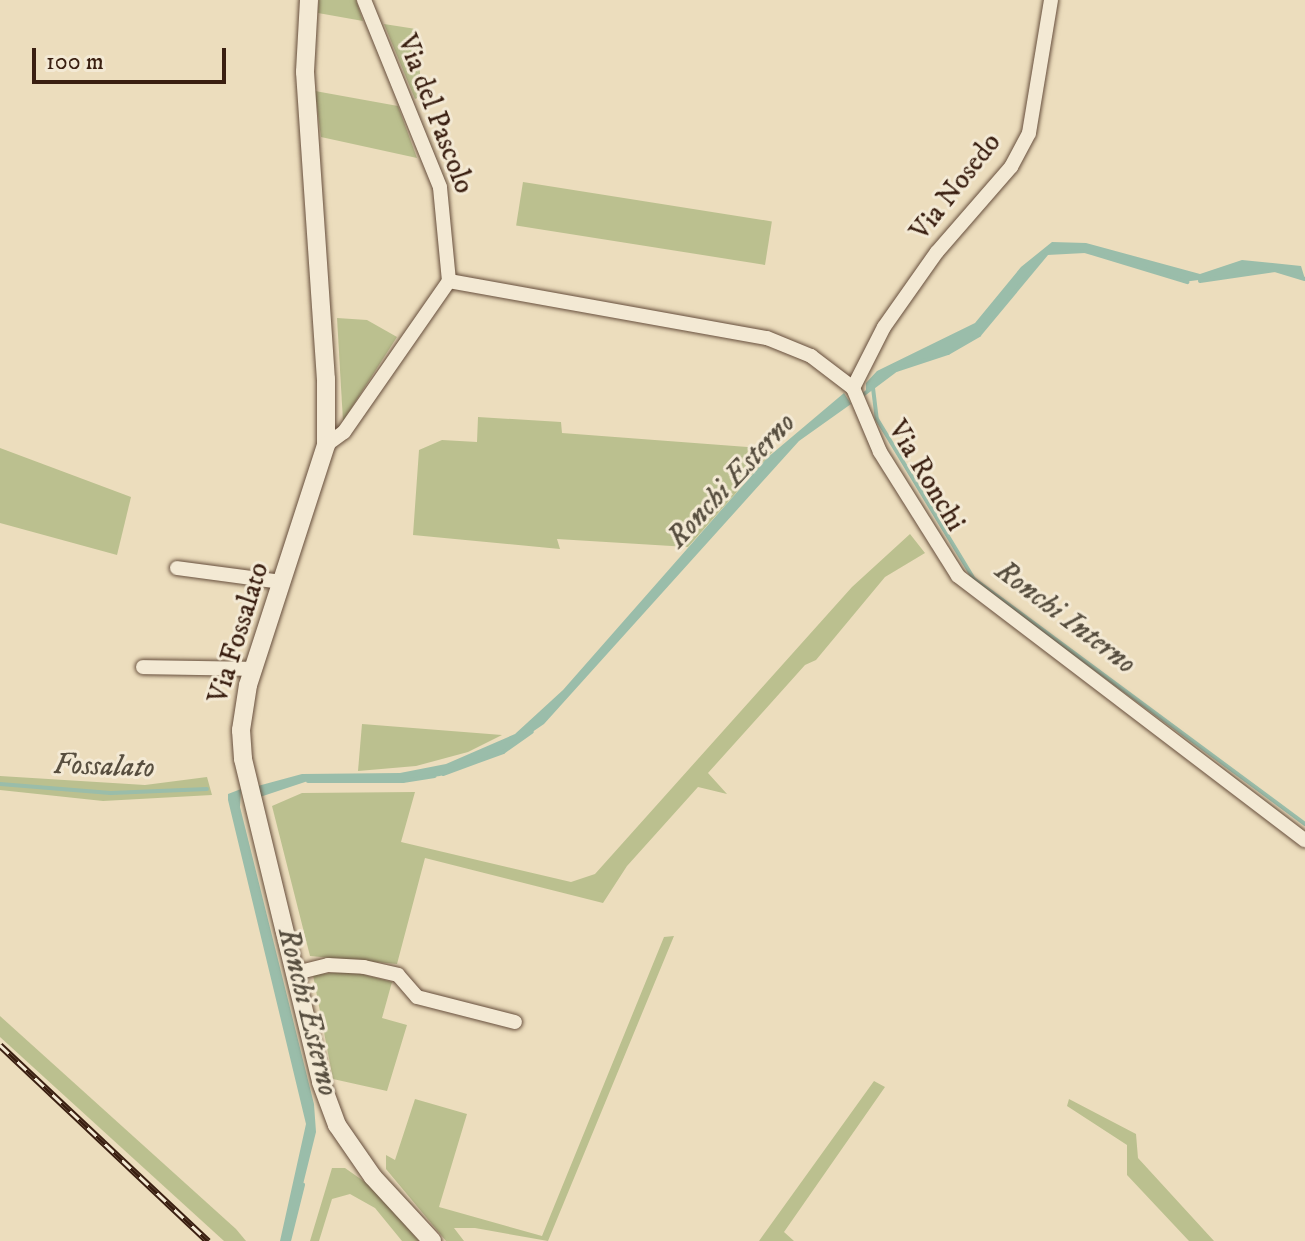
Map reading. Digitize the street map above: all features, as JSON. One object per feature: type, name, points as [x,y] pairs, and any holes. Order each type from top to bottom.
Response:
[{"type":"street","name":"Via Fossalato","points":[[309,0],[305,72],[326,379],[326,445],[243,707],[243,759],[321,1082],[337,1125],[373,1177],[432,1241]]},
{"type":"street","name":"Via del Pascolo","points":[[364,0],[440,187],[449,281]]},
{"type":"street","name":"Via Nosedo","points":[[853,388],[893,314],[937,252],[1011,167],[1023,144],[1038,92],[1051,0]]},
{"type":"street","points":[[326,445],[344,432],[449,281],[767,338],[811,356],[853,388]]},
{"type":"street","name":"Via Ronchi","points":[[853,388],[880,452],[958,576],[1305,840]]},
{"type":"street","points":[[177,568],[282,582]]},
{"type":"street","points":[[143,667],[254,669]]},
{"type":"street","points":[[296,973],[328,965],[364,967],[398,975],[417,997],[515,1022]]},
{"type":"shaded area","points":[[319,0],[356,0],[363,21],[318,13]]},
{"type":"shaded area","points":[[384,24],[416,29],[422,96],[415,99]]},
{"type":"shaded area","points":[[315,91],[398,106],[417,158],[321,137]]},
{"type":"shaded area","points":[[523,182],[772,221],[765,265],[516,225]]},
{"type":"shaded area","points":[[1052,242],[1086,243],[1200,274],[1242,260],[1301,266],[1305,279],[1275,270],[1183,282],[1085,251],[1047,253],[979,335],[948,353],[896,370],[866,393],[866,383],[877,371],[975,323],[1021,267]]},
{"type":"shaded area","points":[[337,318],[367,320],[397,337],[343,421]]},
{"type":"shaded area","points":[[844,393],[851,404],[799,441],[544,724],[503,752],[440,776],[403,781],[308,781],[257,798],[254,787],[302,774],[400,773],[446,764],[515,734],[563,690],[767,458]]},
{"type":"shaded area","points":[[478,417],[561,422],[562,433],[775,449],[688,547],[557,539],[560,549],[413,535],[419,450],[442,440],[477,442]]},
{"type":"shaded area","points":[[0,448],[131,497],[117,555],[0,523]]},
{"type":"shaded area","points":[[910,534],[925,553],[885,577],[816,660],[805,665],[708,773],[727,794],[698,787],[627,866],[603,903],[425,858],[397,964],[310,956],[272,806],[302,793],[415,792],[401,842],[571,882],[595,874],[852,587]]},
{"type":"shaded area","points":[[362,724],[502,735],[468,752],[416,766],[358,771]]},
{"type":"shaded area","points":[[0,776],[145,785],[207,777],[212,795],[103,801],[0,790]]},
{"type":"shaded area","points":[[241,789],[240,807],[314,1104],[316,1132],[289,1241],[280,1241],[306,1124],[228,800],[228,794]]},
{"type":"shaded area","points":[[674,936],[548,1241],[475,1228],[454,1228],[464,1241],[446,1241],[386,1169],[386,1155],[395,1160],[415,1099],[467,1114],[439,1207],[542,1236],[664,937]]},
{"type":"shaded area","points":[[350,971],[392,982],[382,1018],[407,1025],[387,1091],[333,1079],[313,975]]},
{"type":"shaded area","points":[[0,1016],[246,1241],[224,1241],[0,1037]]},
{"type":"shaded area","points":[[874,1081],[885,1087],[784,1232],[794,1241],[759,1241]]},
{"type":"shaded area","points":[[1069,1099],[1136,1134],[1138,1158],[1214,1241],[1189,1241],[1127,1175],[1127,1145],[1067,1106]]},
{"type":"shaded area","points":[[332,1168],[345,1168],[372,1187],[419,1241],[402,1241],[375,1208],[350,1194],[332,1199],[319,1241],[310,1241]]},
{"type":"waterway","name":"Ronchi Esterno","points":[[860,397],[896,370],[948,353],[979,335],[1047,253],[1085,251],[1187,282]]},
{"type":"waterway","name":"Ronchi Esterno","points":[[1200,281],[1275,270],[1305,279]]},
{"type":"waterway","name":"Ronchi Interno","points":[[873,388],[877,419],[974,579],[1305,824]]},
{"type":"waterway","name":"Ronchi Esterno","points":[[443,774],[503,752],[532,732]]},
{"type":"waterway","name":"Ronchi Esterno","points":[[308,781],[403,781],[435,776]]},
{"type":"waterway","name":"Fossalato","points":[[0,784],[111,793],[207,789]]},
{"type":"waterway","name":"Ronchi Esterno","points":[[289,1241],[303,1185]]},
{"type":"railway","points":[[0,1045],[208,1241]]}]
